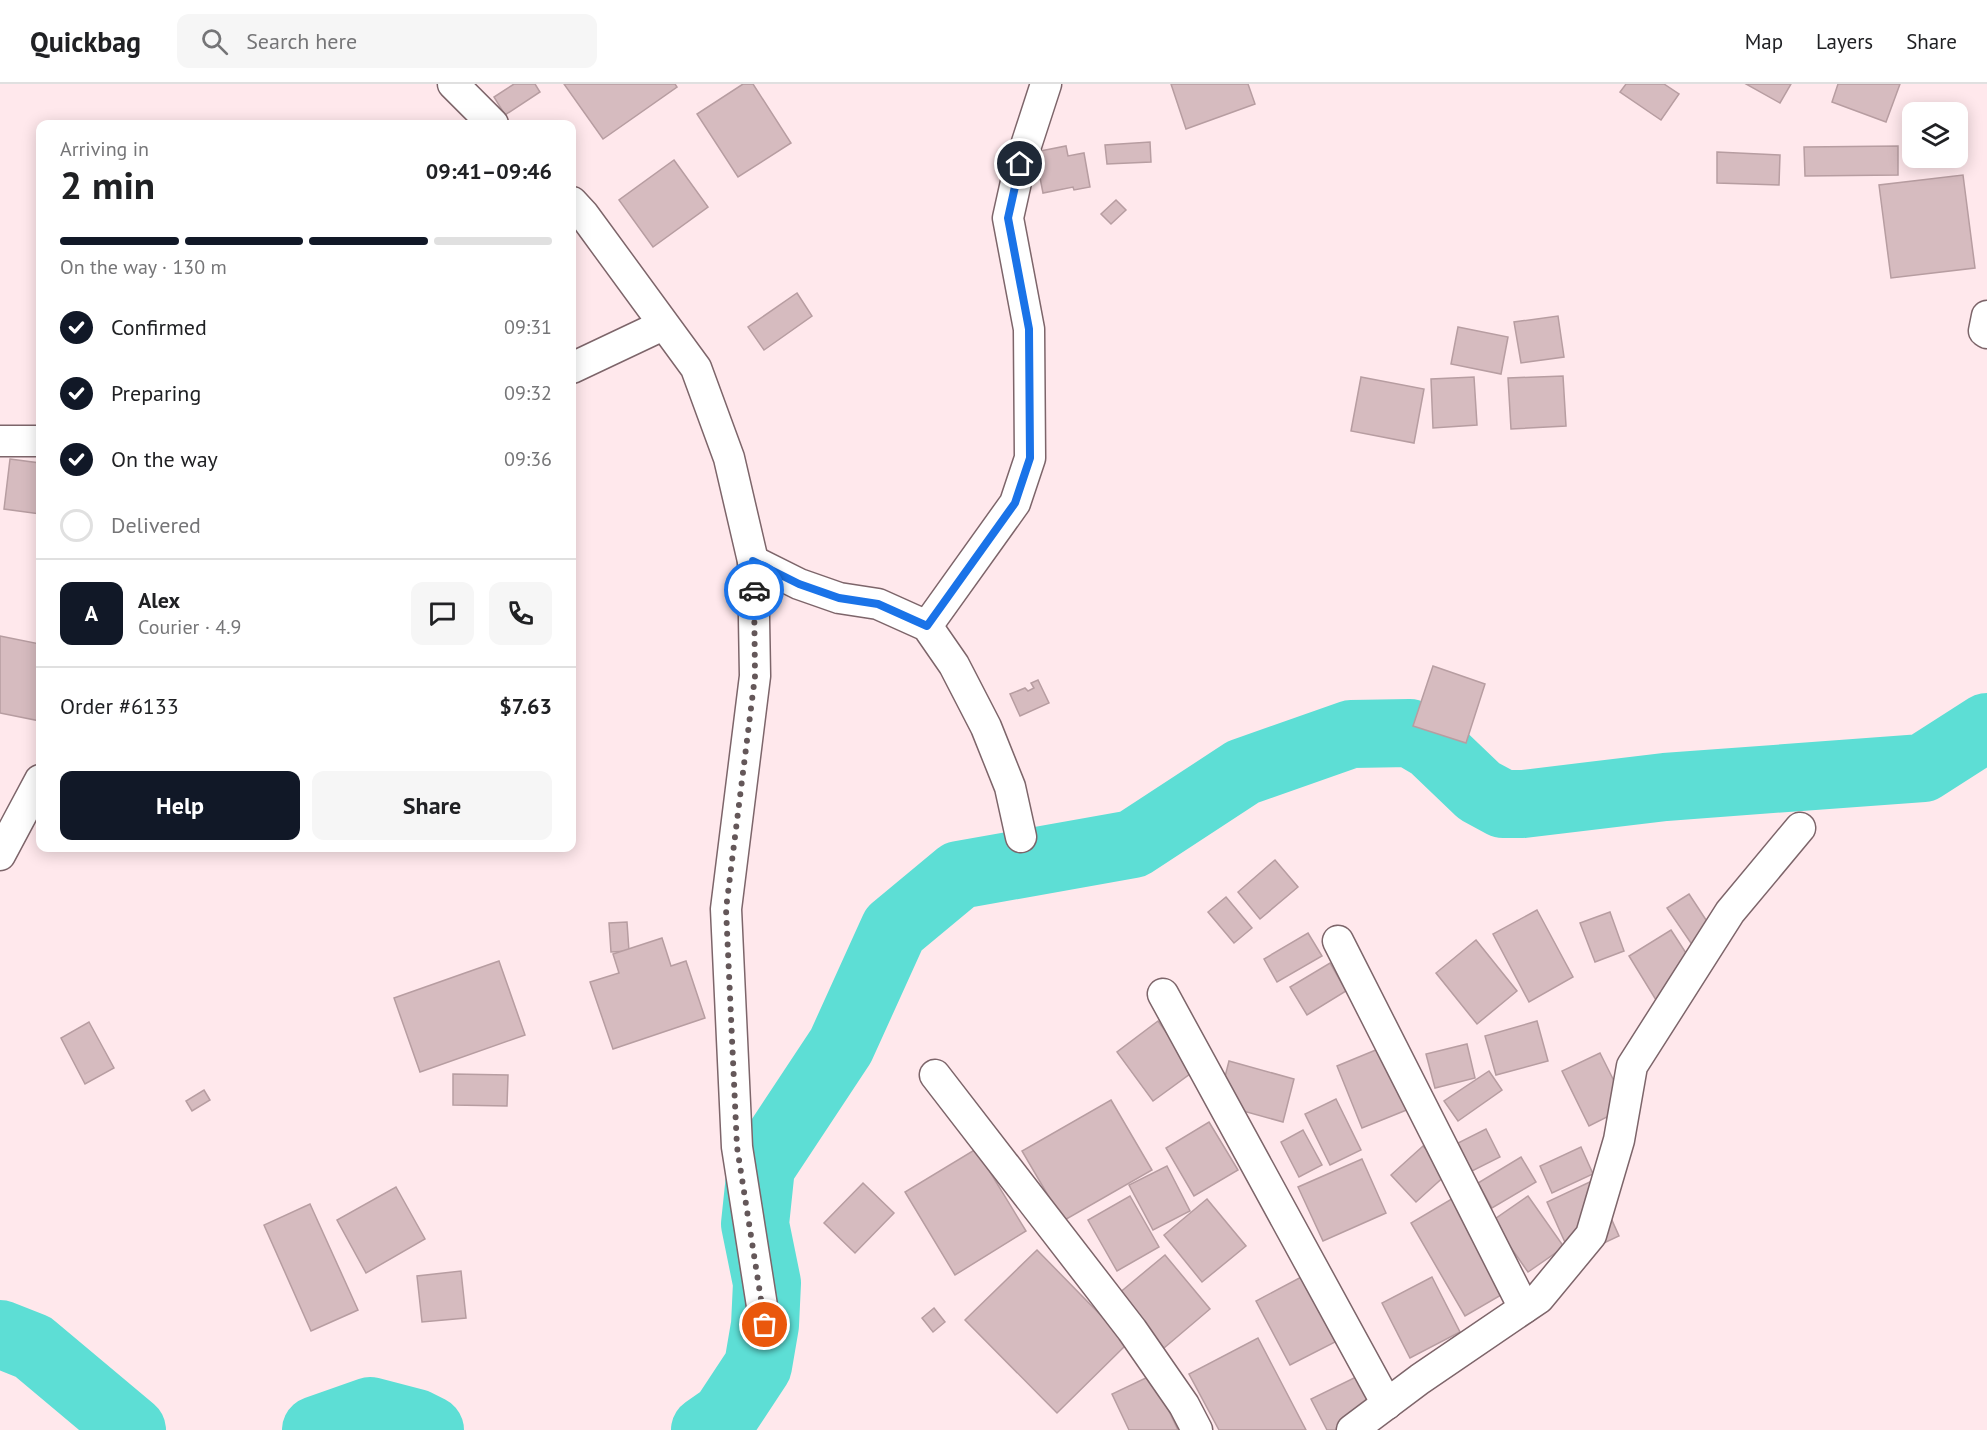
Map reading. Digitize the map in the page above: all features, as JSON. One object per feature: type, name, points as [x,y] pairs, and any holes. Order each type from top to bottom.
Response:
[{"type":"street","points":[[453,84],[490,120]]},
{"type":"street","points":[[927,626],[1015,503],[1030,458],[1029,329],[1008,218],[1020,164],[1046,84]]},
{"type":"street","points":[[576,206],[696,368],[729,458],[753,561],[755,676],[726,909],[737,1147],[765,1325]]},
{"type":"street","points":[[1987,315],[1984,331],[1987,333]]},
{"type":"street","points":[[576,366],[663,325]]},
{"type":"street","points":[[0,441],[36,441]]},
{"type":"street","points":[[753,561],[799,584],[839,598],[878,604],[927,626],[954,665],[986,727],[1010,787],[1021,837]]},
{"type":"street","points":[[0,855],[36,788]]},
{"type":"street","points":[[1352,1430],[1420,1379],[1539,1298],[1591,1235],[1619,1140],[1632,1066],[1730,912],[1800,828]]},
{"type":"street","points":[[1338,941],[1524,1308]]},
{"type":"street","points":[[1163,994],[1387,1404]]},
{"type":"street","points":[[935,1075],[1132,1330],[1184,1405],[1197,1430]]},
{"type":"building","points":[[514,84],[535,84],[540,92],[505,115],[494,97]]},
{"type":"building","points":[[564,84],[675,84],[677,87],[603,139]]},
{"type":"building","points":[[743,84],[753,84],[791,143],[738,177],[697,114]]},
{"type":"building","points":[[1171,84],[1248,84],[1255,104],[1186,129]]},
{"type":"building","points":[[1626,84],[1664,84],[1679,94],[1661,120],[1620,92]]},
{"type":"building","points":[[1746,84],[1791,84],[1780,103]]},
{"type":"building","points":[[1838,84],[1900,84],[1886,122],[1832,102]]},
{"type":"building","points":[[1150,142],[1151,162],[1107,164],[1105,145]]},
{"type":"building","points":[[1066,146],[1068,156],[1084,153],[1090,187],[1074,190],[1073,187],[1043,193],[1035,152]]},
{"type":"building","points":[[1898,146],[1898,175],[1805,176],[1804,147]]},
{"type":"building","points":[[1717,152],[1780,155],[1779,185],[1717,183]]},
{"type":"building","points":[[674,160],[708,207],[653,247],[619,200]]},
{"type":"building","points":[[1963,175],[1975,268],[1891,278],[1879,185]]},
{"type":"building","points":[[1116,200],[1126,210],[1111,224],[1101,214]]},
{"type":"building","points":[[797,293],[812,316],[764,350],[748,327]]},
{"type":"building","points":[[1558,316],[1564,357],[1521,363],[1514,322]]},
{"type":"building","points":[[1458,327],[1508,337],[1501,374],[1451,364]]},
{"type":"building","points":[[1563,376],[1566,426],[1511,429],[1508,378]]},
{"type":"building","points":[[1361,377],[1424,389],[1414,443],[1351,431]]},
{"type":"building","points":[[1474,377],[1477,425],[1433,428],[1431,379]]},
{"type":"building","points":[[10,459],[36,462],[36,513],[4,509]]},
{"type":"building","points":[[0,636],[36,643],[36,720],[0,713]]},
{"type":"building","points":[[1433,666],[1485,684],[1466,743],[1413,726]]},
{"type":"building","points":[[1038,680],[1049,703],[1020,716],[1010,694],[1025,688],[1028,691],[1034,688],[1031,683]]},
{"type":"building","points":[[1275,860],[1298,887],[1260,919],[1238,892]]},
{"type":"building","points":[[1689,894],[1716,935],[1695,949],[1667,908]]},
{"type":"building","points":[[1226,897],[1252,928],[1234,943],[1208,912]]},
{"type":"building","points":[[1537,910],[1573,977],[1529,1002],[1493,934]]},
{"type":"building","points":[[1610,912],[1624,951],[1595,962],[1580,923]]},
{"type":"building","points":[[627,922],[629,951],[611,952],[609,923]]},
{"type":"building","points":[[1671,930],[1699,973],[1656,1000],[1629,956]]},
{"type":"building","points":[[1308,933],[1322,956],[1277,982],[1264,959]]},
{"type":"building","points":[[662,938],[671,966],[686,961],[705,1018],[613,1049],[590,982],[619,973],[613,954]]},
{"type":"building","points":[[1476,940],[1517,991],[1477,1024],[1436,973]]},
{"type":"building","points":[[499,961],[525,1035],[420,1072],[394,998]]},
{"type":"building","points":[[1330,963],[1346,991],[1307,1015],[1290,987]]},
{"type":"building","points":[[1158,1021],[1194,1071],[1153,1101],[1117,1052]]},
{"type":"building","points":[[1537,1021],[1548,1061],[1496,1075],[1485,1036]]},
{"type":"building","points":[[89,1022],[114,1068],[85,1084],[61,1038]]},
{"type":"building","points":[[1467,1044],[1475,1078],[1435,1088],[1426,1054]]},
{"type":"building","points":[[1383,1047],[1409,1109],[1362,1128],[1337,1066]]},
{"type":"building","points":[[1600,1053],[1627,1107],[1589,1126],[1562,1071]]},
{"type":"building","points":[[1229,1061],[1294,1079],[1283,1122],[1218,1104]]},
{"type":"building","points":[[1489,1071],[1502,1090],[1458,1121],[1444,1101]]},
{"type":"building","points":[[453,1074],[508,1075],[507,1106],[453,1105]]},
{"type":"building","points":[[204,1090],[210,1100],[192,1111],[186,1101]]},
{"type":"building","points":[[1336,1099],[1361,1150],[1330,1165],[1305,1114]]},
{"type":"building","points":[[1111,1100],[1152,1170],[1063,1221],[1022,1151]]},
{"type":"building","points":[[1209,1122],[1238,1170],[1194,1196],[1166,1148]]},
{"type":"building","points":[[1486,1129],[1500,1157],[1466,1174],[1452,1146]]},
{"type":"building","points":[[1303,1130],[1322,1165],[1299,1177],[1281,1142]]},
{"type":"building","points":[[1423,1146],[1448,1173],[1416,1202],[1391,1175]]},
{"type":"building","points":[[1581,1147],[1593,1174],[1552,1193],[1540,1166]]},
{"type":"building","points":[[976,1149],[1026,1231],[955,1275],[905,1192]]},
{"type":"building","points":[[1521,1157],[1536,1182],[1492,1208],[1478,1183]]},
{"type":"building","points":[[1362,1159],[1386,1213],[1323,1241],[1298,1187]]},
{"type":"building","points":[[1167,1166],[1190,1211],[1153,1230],[1129,1185]]},
{"type":"building","points":[[1594,1180],[1619,1236],[1572,1258],[1547,1202]]},
{"type":"building","points":[[863,1183],[894,1213],[855,1253],[824,1223]]},
{"type":"building","points":[[396,1187],[425,1239],[366,1273],[337,1220]]},
{"type":"building","points":[[1130,1196],[1159,1247],[1117,1271],[1088,1220]]},
{"type":"building","points":[[1528,1196],[1564,1247],[1528,1272],[1492,1221]]},
{"type":"building","points":[[1455,1197],[1508,1291],[1465,1316],[1411,1223]]},
{"type":"building","points":[[1207,1199],[1246,1246],[1202,1282],[1164,1235]]},
{"type":"building","points":[[310,1204],[358,1310],[311,1331],[264,1225]]},
{"type":"building","points":[[1037,1250],[1128,1343],[1057,1413],[965,1320]]},
{"type":"building","points":[[1165,1255],[1210,1309],[1164,1348],[1118,1294]]},
{"type":"building","points":[[461,1271],[466,1318],[422,1322],[417,1276]]},
{"type":"building","points":[[1305,1275],[1339,1340],[1290,1365],[1256,1301]]},
{"type":"building","points":[[1432,1277],[1460,1332],[1410,1358],[1382,1303]]},
{"type":"building","points":[[934,1308],[945,1322],[933,1332],[922,1318]]},
{"type":"building","points":[[1258,1338],[1306,1430],[1219,1430],[1189,1374]]},
{"type":"building","points":[[1152,1375],[1178,1430],[1129,1430],[1112,1394]]},
{"type":"building","points":[[1356,1377],[1374,1413],[1340,1430],[1327,1430],[1311,1399]]},
{"type":"waterway","points":[[705,1430],[725,1416],[758,1366],[765,1325],[767,1283],[755,1224],[761,1167],[841,1046],[894,929],[959,875],[1133,844],[1243,772],[1351,734],[1410,733],[1432,746],[1479,791],[1503,804],[1523,804],[1665,787],[1923,768],[1987,727]]},
{"type":"waterway","points":[[0,1334],[33,1347],[132,1430]]},
{"type":"waterway","points":[[316,1430],[370,1411],[416,1423],[430,1430]]},
{"type":"way so far","points":[[754,590],[755,676],[726,909],[737,1147],[765,1325]]},
{"type":"route","points":[[754,590],[753,561],[799,584],[839,598],[878,604],[927,626],[1015,503],[1030,458],[1029,329],[1008,218],[1020,164]]}]
